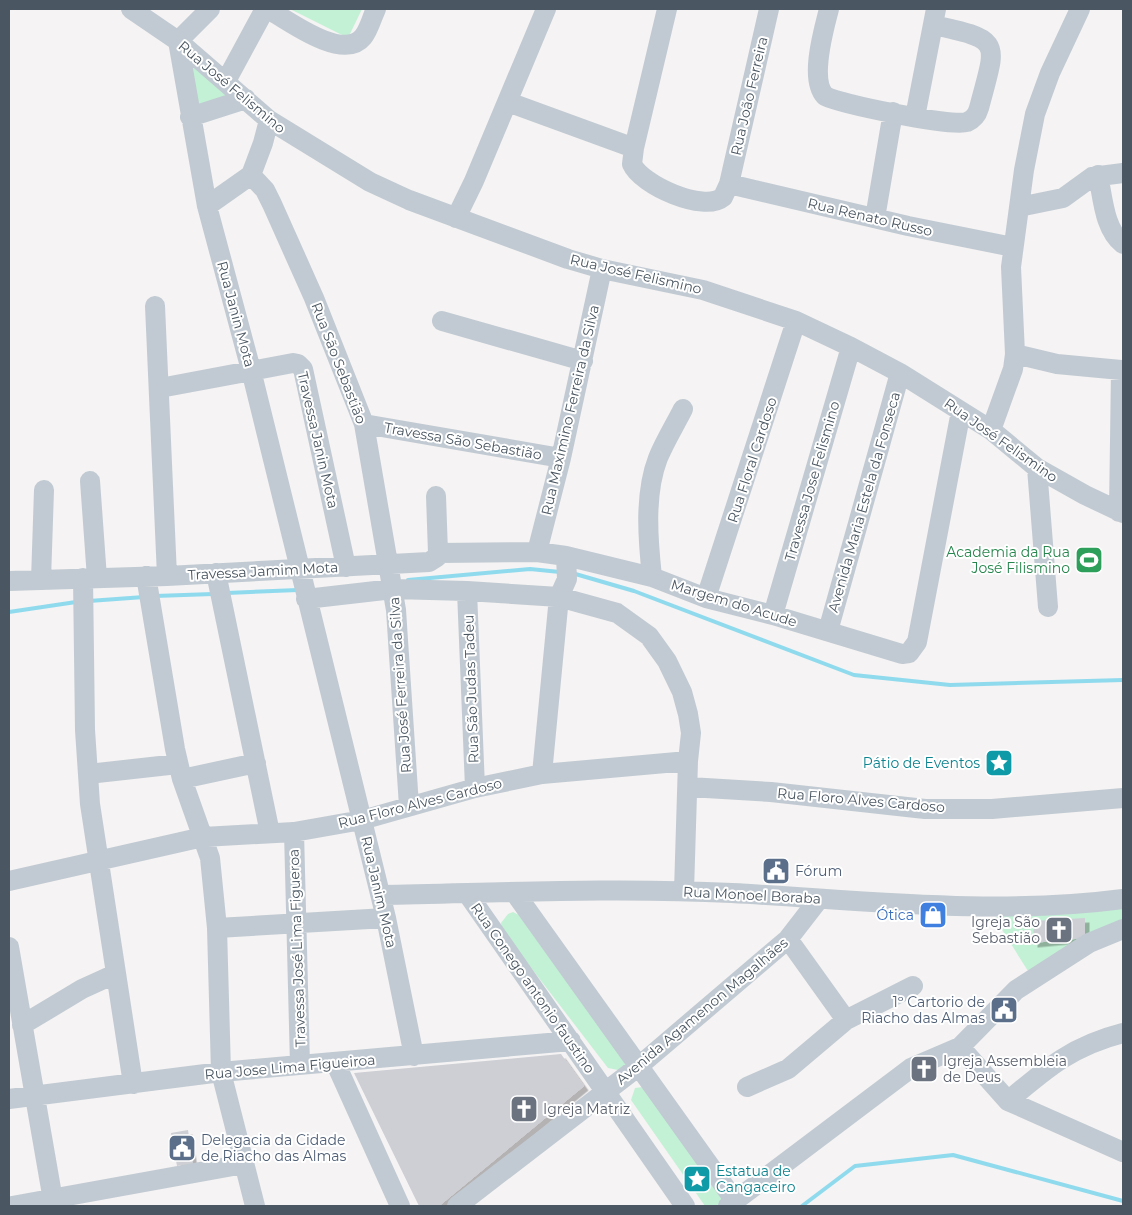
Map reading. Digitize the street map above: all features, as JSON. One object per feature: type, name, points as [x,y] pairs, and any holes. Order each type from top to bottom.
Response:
[{"type":"street","name":"Rua José Felismino","points":[[131,9],[178,41],[269,120],[370,182],[456,218],[568,259],[602,269],[703,290],[796,321],[900,373],[991,430],[1037,468],[1121,513]]},
{"type":"street","points":[[178,41],[210,9]]},
{"type":"street","points":[[226,81],[266,9],[330,44],[342,45],[351,44],[363,37],[376,9]]},
{"type":"street","points":[[456,218],[508,102],[546,9]]},
{"type":"street","points":[[667,9],[634,148],[632,164],[638,174],[682,197],[696,201],[713,202],[723,197],[729,184]]},
{"type":"street","name":"Rua João Ferreira","points":[[729,184],[769,9]]},
{"type":"street","points":[[829,9],[819,56],[819,86],[822,92],[830,98],[914,117],[950,123],[965,122],[972,119],[979,108],[991,60],[990,47],[985,40],[935,17],[914,117]]},
{"type":"street","points":[[991,430],[1013,369],[1015,354],[1011,267],[1018,207],[1035,114],[1050,73],[1080,9]]},
{"type":"street","name":"Rua Janin Mota","points":[[178,41],[207,206],[251,370],[303,587]]},
{"type":"street","points":[[190,117],[246,99]]},
{"type":"street","points":[[508,102],[634,148]]},
{"type":"street","points":[[875,218],[893,112]]},
{"type":"street","points":[[207,206],[250,175],[263,143],[269,120]]},
{"type":"street","points":[[1018,207],[1063,198],[1086,181],[1098,175],[1123,173]]},
{"type":"street","name":"Rua São Sebastião","points":[[250,175],[264,190],[272,204],[314,298],[364,424],[388,565]]},
{"type":"street","points":[[1098,175],[1111,228],[1116,238],[1123,244]]},
{"type":"street","name":"Rua Renato Russo","points":[[729,184],[875,218],[1013,247]]},
{"type":"street","name":"Rua Maximino Ferreira da Silva","points":[[537,552],[561,458],[602,269]]},
{"type":"street","points":[[155,306],[167,576]]},
{"type":"street","points":[[442,321],[583,361]]},
{"type":"street","name":"Rua Floral Cardoso","points":[[706,598],[796,321]]},
{"type":"street","name":"Travessa Jose Felismino","points":[[773,615],[851,347]]},
{"type":"street","points":[[1015,354],[1057,364],[1122,370],[1121,513]]},
{"type":"street","name":"Travessa Janin Mota","points":[[160,388],[251,370],[293,363],[298,364],[303,369],[346,567]]},
{"type":"street","name":"Avenida Maria Estela da Fonseca","points":[[828,631],[900,373]]},
{"type":"street","points":[[652,577],[649,548],[651,485],[658,458],[683,409]]},
{"type":"street","name":"Margem do Acude","points":[[565,575],[652,577],[706,598],[773,615],[902,654],[909,653],[917,642],[961,411]]},
{"type":"street","name":"Travessa São Sebastião","points":[[364,424],[561,458]]},
{"type":"street","points":[[1037,468],[1048,607]]},
{"type":"street","points":[[90,481],[90,578],[85,730],[88,774],[98,860],[132,1084]]},
{"type":"street","points":[[42,580],[44,490]]},
{"type":"street","points":[[436,496],[434,557],[537,552],[648,636],[667,661],[682,692],[688,714],[690,733],[684,891]]},
{"type":"street","name":"Travessa Jamim Mota","points":[[9,581],[216,573],[303,587],[346,567],[388,565],[434,557]]},
{"type":"street","name":"Rua José Ferreira da Silva","points":[[388,565],[393,589],[409,806]]},
{"type":"street","points":[[216,573],[270,833]]},
{"type":"street","points":[[303,587],[467,591],[565,575]]},
{"type":"street","points":[[542,774],[565,575]]},
{"type":"street","points":[[146,576],[180,771],[210,858],[217,928],[221,1072],[255,1206]]},
{"type":"street","name":"Rua Janim Mota","points":[[303,587],[381,895],[414,1056]]},
{"type":"street","name":"Rua São Judas Tadeu","points":[[467,591],[475,788]]},
{"type":"street","name":"Rua Floro Alves Cardoso","points":[[9,880],[203,838],[294,832],[362,820],[475,788],[542,774],[688,761]]},
{"type":"street","points":[[88,774],[180,771],[256,763]]},
{"type":"street","name":"Rua Floro Alves Cardoso","points":[[689,787],[771,792],[926,809],[992,809],[1123,798]]},
{"type":"street","name":"Travessa José Lima Figueroa","points":[[294,832],[300,1065]]},
{"type":"street","name":"Rua Monoel Boraba","points":[[381,895],[684,891],[819,899],[1033,907],[1071,906],[1123,899]]},
{"type":"street","name":"Rua Conego antonio faustino","points":[[468,893],[685,1206]]},
{"type":"street","points":[[515,893],[639,1066],[732,1204],[911,1068],[960,1047],[1016,990],[1089,943],[1123,929]]},
{"type":"street","name":"Avenida Agamenon Magalhães","points":[[457,1206],[639,1066],[788,939],[819,899]]},
{"type":"street","points":[[217,928],[297,925],[386,918]]},
{"type":"street","points":[[788,939],[846,1020]]},
{"type":"street","points":[[9,947],[53,1202]]},
{"type":"street","points":[[22,1025],[82,989],[116,974]]},
{"type":"street","points":[[747,1087],[788,1070],[846,1020],[913,986]]},
{"type":"street","points":[[1008,1101],[1051,1064],[1097,1040],[1123,1033]]},
{"type":"street","name":"Rua Jose Lima Figueiroa","points":[[9,1099],[221,1072],[571,1041]]},
{"type":"street","points":[[960,1047],[1008,1101],[1123,1152]]},
{"type":"street","points":[[335,1062],[400,1206]]},
{"type":"street","points":[[12,1206],[53,1202],[244,1164]]},
{"type":"green space","points":[[290,9],[362,9],[348,38]]},
{"type":"green space","points":[[189,60],[237,95],[198,105]]},
{"type":"green space","points":[[1123,906],[1123,923],[1028,971],[994,917]]},
{"type":"green space","points":[[513,912],[519,915],[628,1067],[623,1071],[608,1068],[502,930],[501,923],[508,914]]},
{"type":"green space","points":[[643,1087],[727,1206],[705,1206],[631,1100],[635,1088]]},
{"type":"building","name":"Igreja São Sebastião","points":[[1085,918],[1085,938],[1033,943],[1034,921]]},
{"type":"building","name":"Igreja Matriz","points":[[561,1054],[584,1086],[439,1206],[419,1206],[354,1073]]},
{"type":"building","name":"Delegacia da Cidade de Riacho das Almas","points":[[188,1130],[193,1163],[177,1166],[171,1133]]},
{"type":"waterway","points":[[408,580],[530,569],[560,572]]},
{"type":"waterway","points":[[572,573],[634,591],[854,675],[950,685],[1123,680]]},
{"type":"waterway","points":[[227,593],[298,590]]},
{"type":"waterway","points":[[155,596],[213,594]]},
{"type":"waterway","points":[[89,601],[144,597]]},
{"type":"waterway","points":[[9,612],[76,602]]},
{"type":"waterway","points":[[802,1206],[855,1166],[953,1155],[1123,1201]]},
{"type":"place","name":"Academia da Rua José Filismino","points":[[1089,560]]},
{"type":"place","name":"Pátio de Eventos","points":[[999,763]]},
{"type":"place","name":"Fórum","points":[[776,871]]},
{"type":"place","name":"Ótica","points":[[933,915]]},
{"type":"place","name":"Igreja São Sebastião","points":[[1059,930]]},
{"type":"place","name":"1º Cartorio de Riacho das Almas","points":[[1004,1010]]},
{"type":"place","name":"Igreja Assembleia de Deus","points":[[924,1069]]},
{"type":"place","name":"Igreja Matriz","points":[[524,1109]]},
{"type":"place","name":"Delegacia da Cidade de Riacho das Almas","points":[[182,1148]]},
{"type":"place","name":"Estatua de Cangaceiro","points":[[697,1179]]}]
